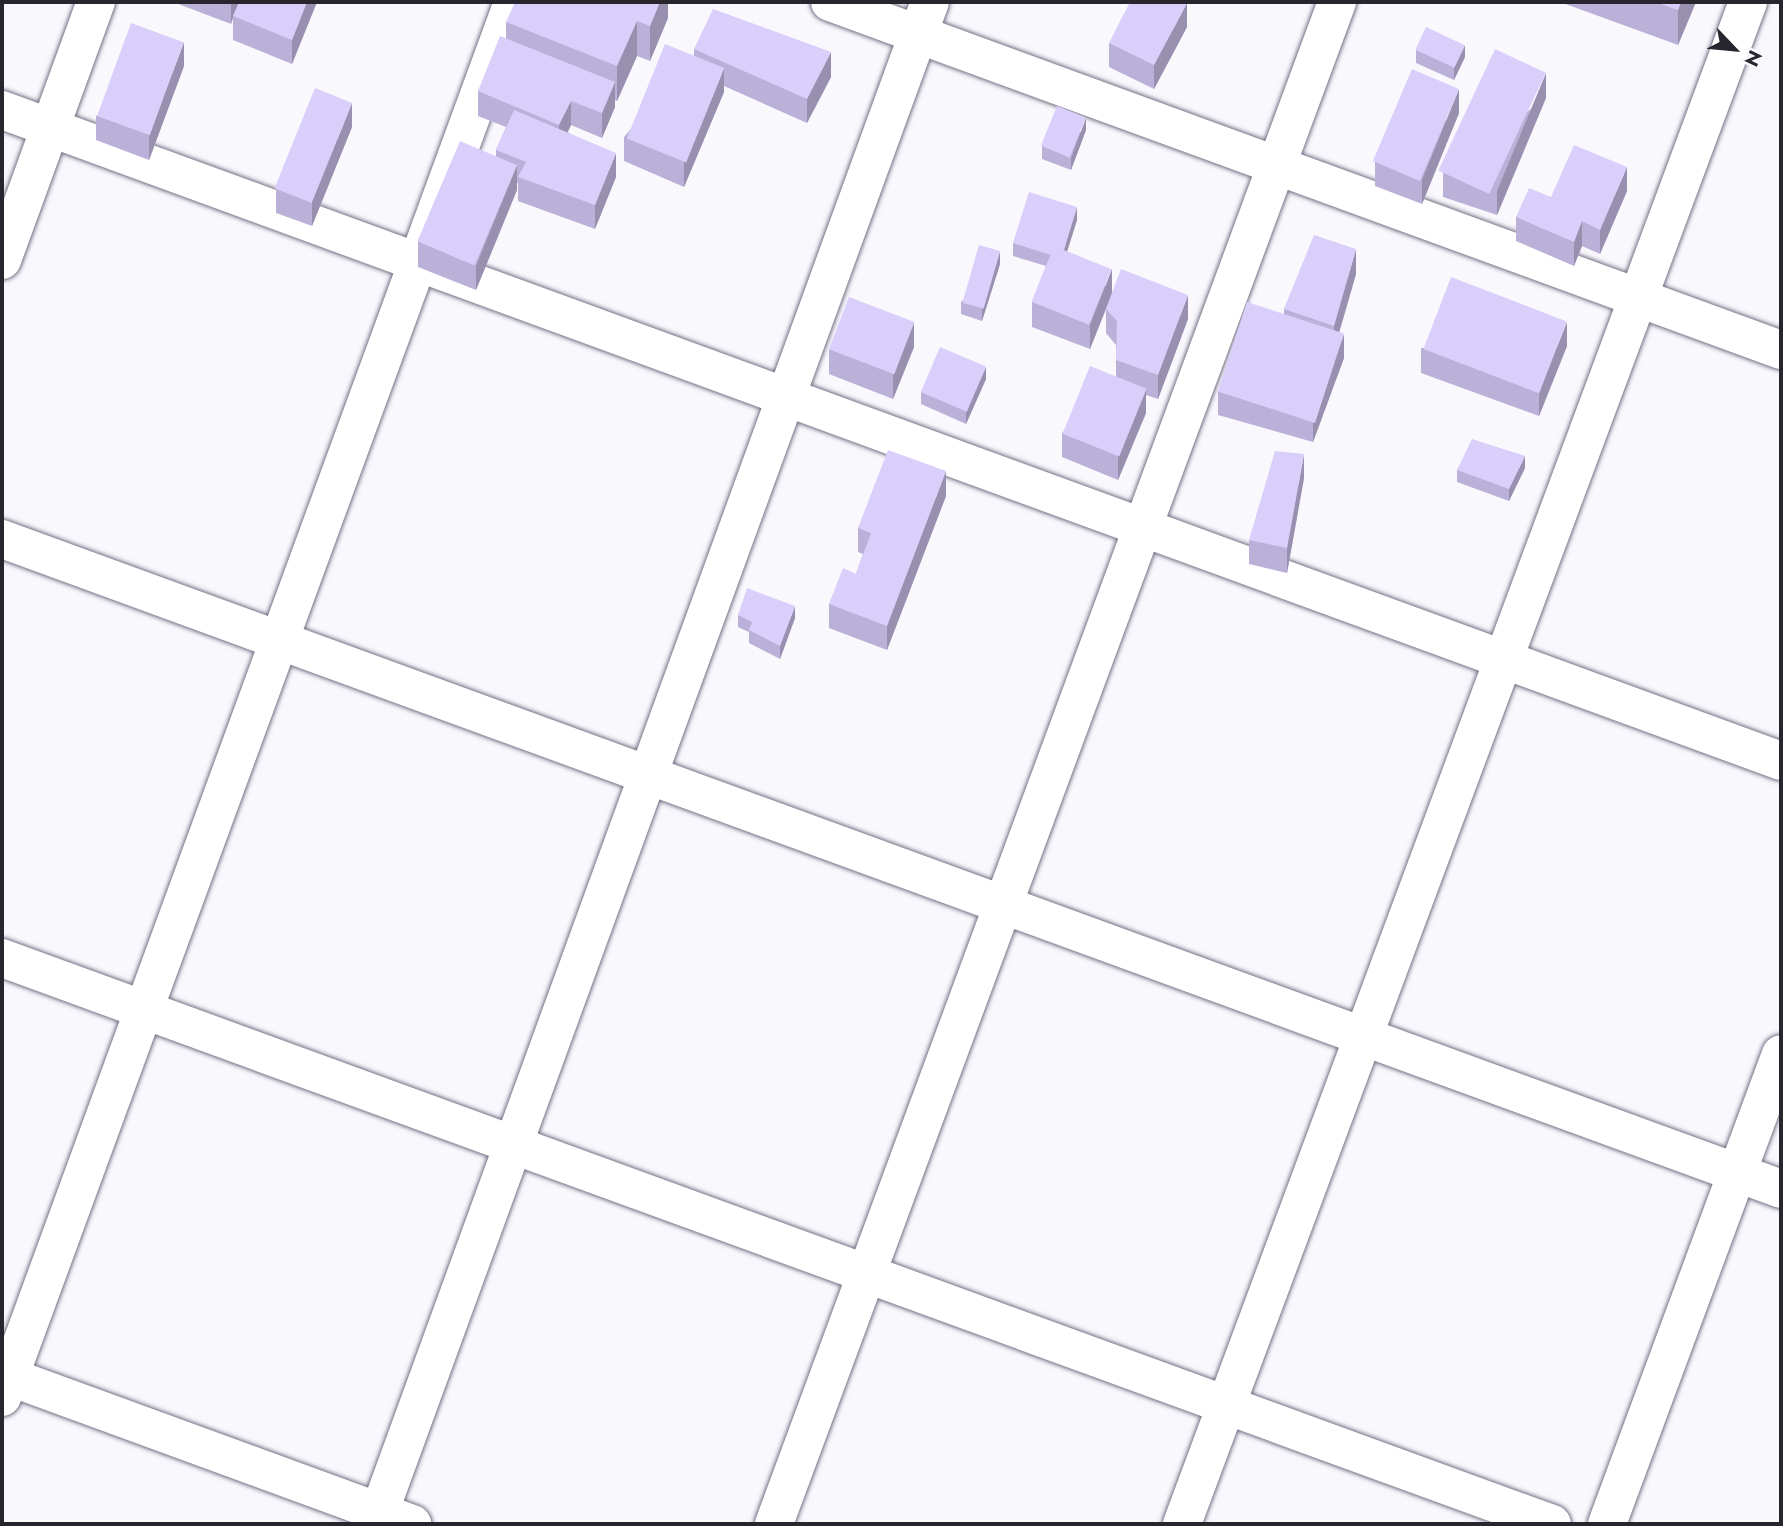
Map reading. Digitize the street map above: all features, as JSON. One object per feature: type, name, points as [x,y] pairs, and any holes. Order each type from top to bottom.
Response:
[{"type":"street","points":[[2,260],[96,2]]},
{"type":"street","points":[[513,2],[4,1382],[389,1520],[513,1145],[924,18]]},
{"type":"street","points":[[830,2],[924,18],[1276,166],[1781,351]]},
{"type":"street","points":[[774,1524],[1337,2]]},
{"type":"street","points":[[1182,1524],[1748,2]]},
{"type":"street","points":[[2,110],[1781,761]]},
{"type":"street","points":[[2,539],[1781,1189]]},
{"type":"street","points":[[2,958],[1552,1524]]},
{"type":"street","points":[[1607,1524],[1781,1054]]},
{"type":"building","points":[[239,2],[307,2],[292,40],[233,16]]},
{"type":"building","points":[[515,2],[660,2],[650,26],[637,21],[617,66],[506,22]]},
{"type":"building","points":[[1130,2],[1187,3],[1154,65],[1109,43]]},
{"type":"building","points":[[1655,2],[1681,2],[1678,10]]},
{"type":"building","points":[[713,9],[831,52],[807,99],[694,49]]},
{"type":"building","points":[[131,23],[184,42],[150,135],[97,116]]},
{"type":"building","points":[[1426,27],[1465,45],[1454,68],[1415,50]]},
{"type":"building","points":[[500,36],[615,82],[602,113],[571,101],[559,125],[478,91]]},
{"type":"building","points":[[665,44],[724,68],[686,163],[627,139]]},
{"type":"building","points":[[1495,49],[1546,73],[1489,194],[1438,170]]},
{"type":"building","points":[[1412,69],[1459,89],[1420,181],[1373,161]]},
{"type":"building","points":[[315,88],[352,103],[312,203],[275,188]]},
{"type":"building","points":[[1057,106],[1086,118],[1070,157],[1041,146]]},
{"type":"building","points":[[514,110],[616,153],[595,205],[518,177],[526,162],[496,150]]},
{"type":"building","points":[[460,141],[517,165],[474,266],[417,241]]},
{"type":"building","points":[[1574,145],[1627,167],[1600,230],[1582,221],[1574,242],[1516,217],[1529,188],[1551,197]]},
{"type":"building","points":[[1029,192],[1077,207],[1064,250],[1054,246],[1051,255],[1013,243]]},
{"type":"building","points":[[1314,235],[1356,249],[1334,326],[1284,309]]},
{"type":"building","points":[[979,245],[1000,251],[984,309],[962,303]]},
{"type":"building","points":[[1054,246],[1111,269],[1089,325],[1032,302]]},
{"type":"building","points":[[1121,269],[1188,295],[1158,375],[1116,360],[1117,321],[1106,309]]},
{"type":"building","points":[[1451,277],[1567,321],[1539,393],[1423,349]]},
{"type":"building","points":[[849,297],[914,322],[894,374],[829,349]]},
{"type":"building","points":[[1247,302],[1344,334],[1315,423],[1218,391]]},
{"type":"building","points":[[940,347],[986,367],[967,412],[921,392]]},
{"type":"building","points":[[1090,366],[1147,389],[1119,457],[1063,434]]},
{"type":"building","points":[[1472,439],[1525,456],[1509,489],[1457,470]]},
{"type":"building","points":[[888,450],[946,471],[887,626],[829,604],[843,568],[856,574],[871,533],[858,528]]},
{"type":"building","points":[[1275,451],[1304,454],[1287,548],[1249,540]]},
{"type":"building","points":[[747,588],[795,606],[780,646],[749,630],[752,622],[738,615]]}]
